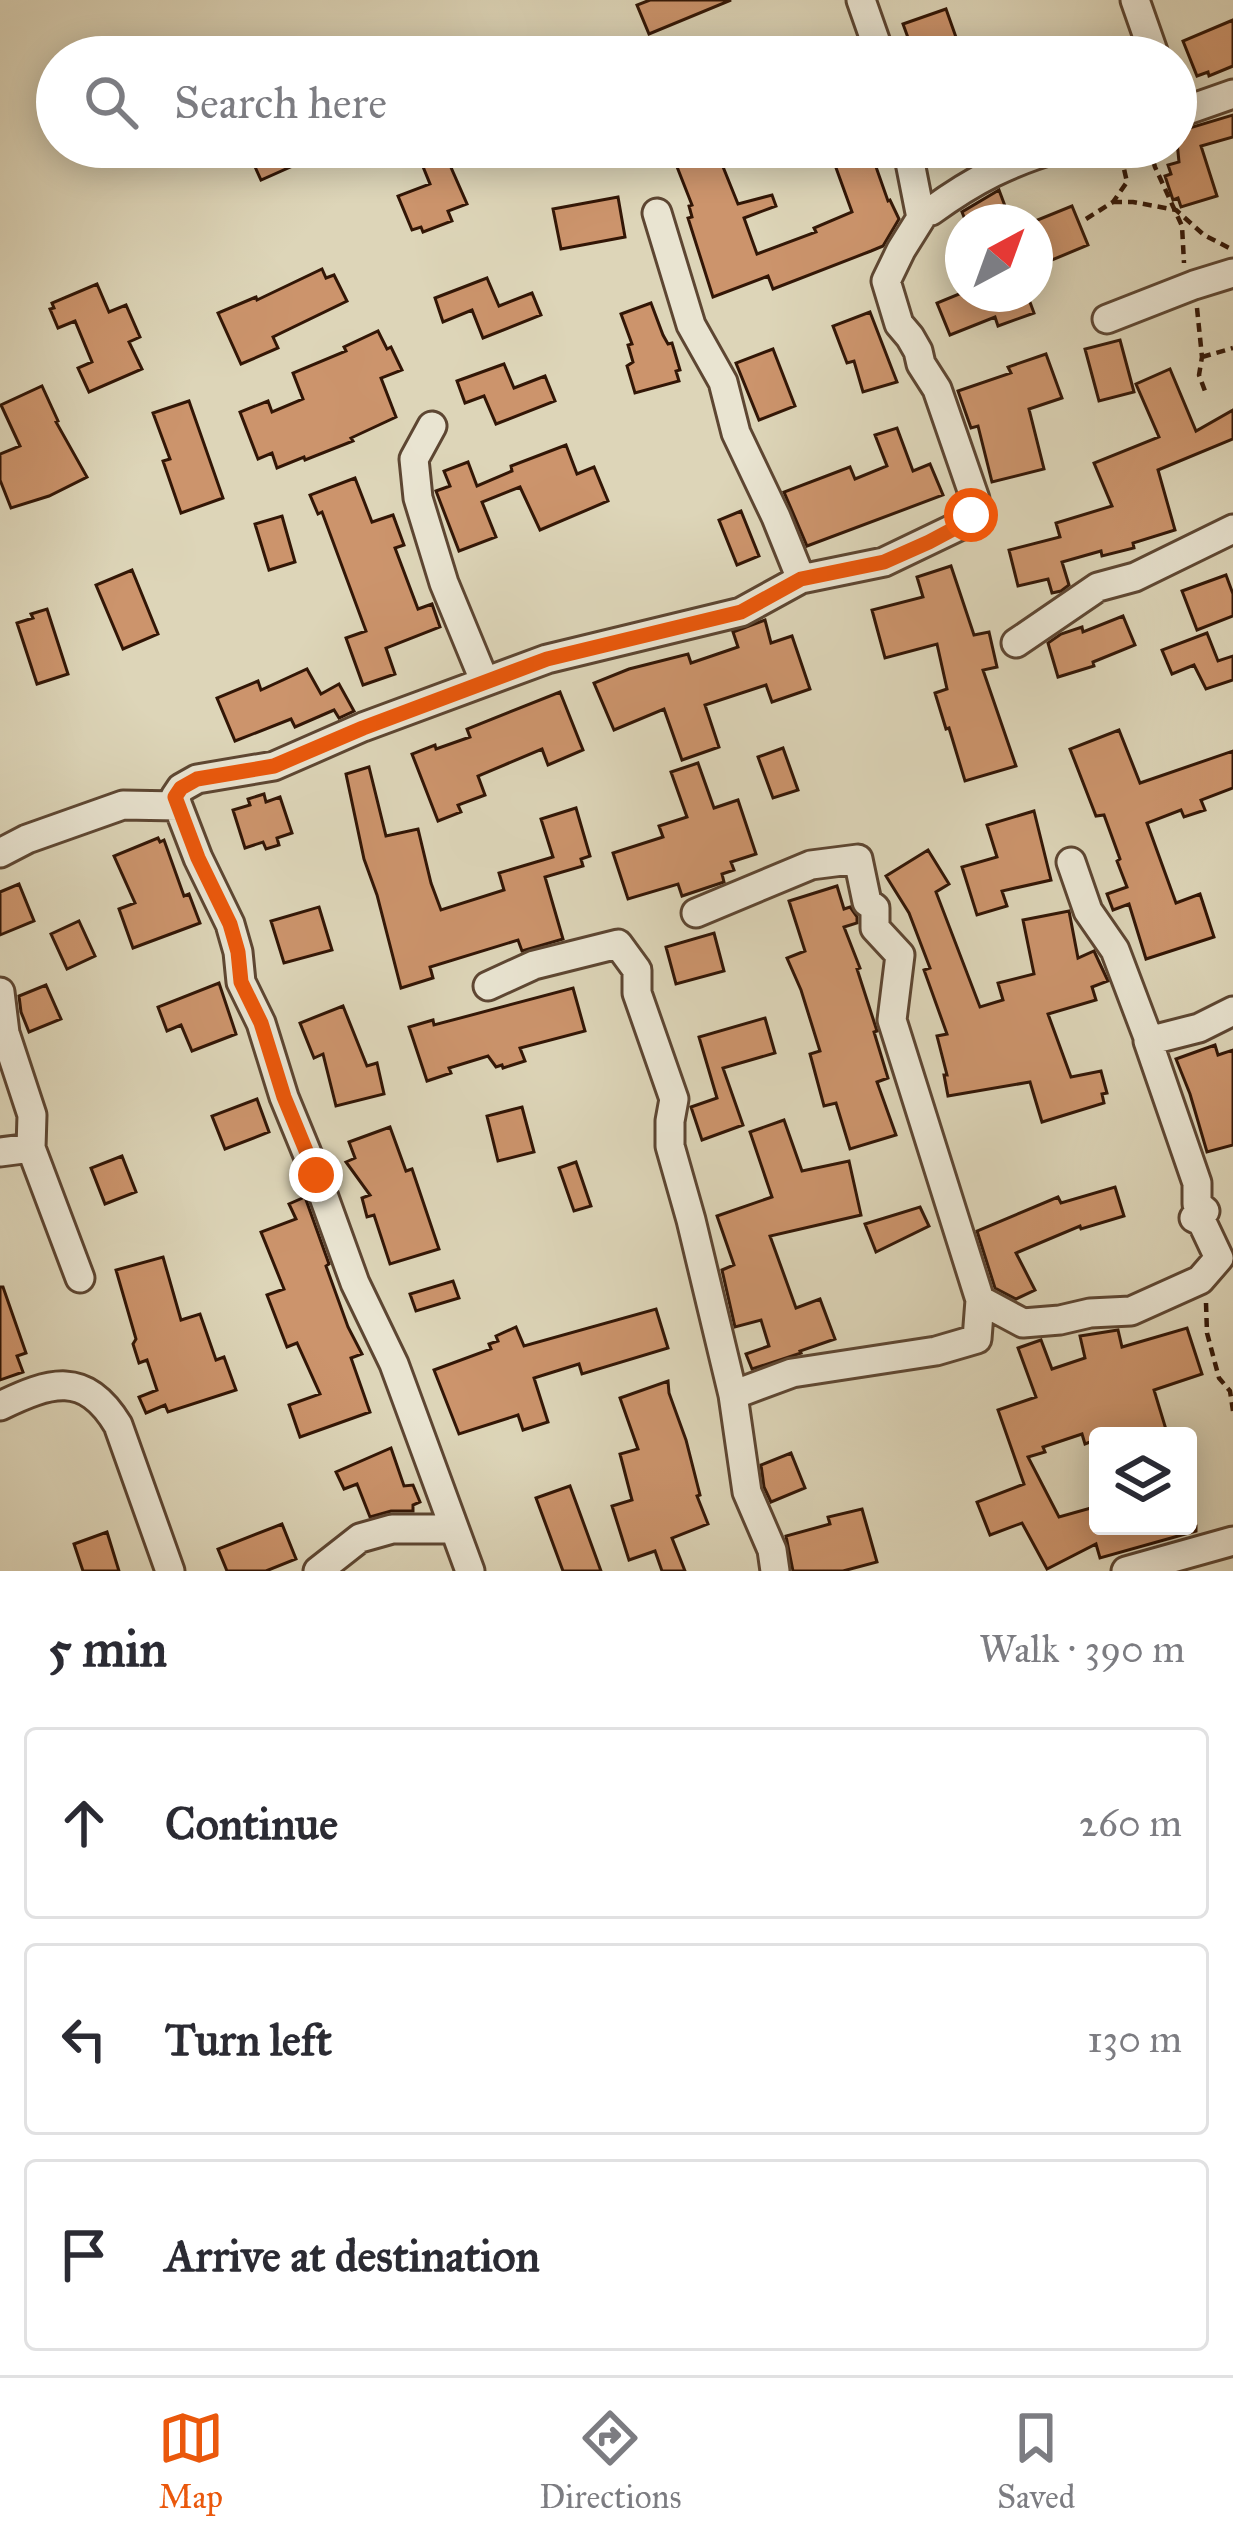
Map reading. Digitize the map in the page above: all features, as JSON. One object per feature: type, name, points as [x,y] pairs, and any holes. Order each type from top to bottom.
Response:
[{"type":"street","points":[[861,0],[874,36]]},
{"type":"street","points":[[1135,0],[1148,36]]},
{"type":"street","points":[[1197,107],[1233,94]]},
{"type":"street","points":[[470,1571],[394,1364],[356,1283],[284,1097],[261,1023],[241,982],[230,924],[175,797],[197,779],[274,766],[547,659],[741,612],[801,579],[884,562],[959,526],[971,515],[975,499],[937,389],[899,324],[886,281],[921,218],[911,168]]},
{"type":"street","points":[[932,211],[973,181],[1002,168]]},
{"type":"street","points":[[657,213],[691,325],[724,382],[736,433],[801,579]]},
{"type":"street","points":[[1107,320],[1233,273]]},
{"type":"street","points":[[432,426],[414,459],[418,498],[444,583],[484,680]]},
{"type":"street","points":[[1016,643],[1098,587],[1135,577],[1233,529]]},
{"type":"street","points":[[0,853],[123,806],[178,806]]},
{"type":"street","points":[[696,913],[811,866],[858,859],[867,902],[875,908],[875,928],[900,955],[892,1020],[980,1300],[977,1339],[936,1352],[810,1369],[733,1395]]},
{"type":"street","points":[[1071,862],[1088,910],[1115,950],[1152,1048],[1148,1040]]},
{"type":"street","points":[[488,986],[534,965],[618,944],[637,970],[637,993],[674,1099],[670,1146],[733,1395],[747,1492],[768,1537],[775,1571]]},
{"type":"street","points":[[0,992],[4,1033],[32,1115],[32,1148],[80,1278]]},
{"type":"street","points":[[1148,1040],[1199,1028],[1233,1011]]},
{"type":"street","points":[[980,1300],[1023,1322],[1131,1311],[1200,1280],[1219,1258],[1202,1222],[1194,1218],[1205,1211],[1197,1204],[1197,1183],[1148,1040]]},
{"type":"street","points":[[0,1152],[32,1148]]},
{"type":"street","points":[[0,1406],[57,1385],[76,1386],[107,1407],[118,1425],[170,1571]]},
{"type":"street","points":[[319,1571],[360,1538],[392,1529],[453,1529]]},
{"type":"street","points":[[1126,1571],[1233,1541]]},
{"type":"path","points":[[1086,219],[1113,202],[1127,182],[1124,168]]},
{"type":"path","points":[[1156,168],[1176,210],[1204,235],[1233,250]]},
{"type":"path","points":[[1113,202],[1176,210]]},
{"type":"path","points":[[1202,357],[1233,348]]},
{"type":"path","points":[[1202,1293],[1208,1308],[1207,1333],[1233,1411]]},
{"type":"building","points":[[650,0],[731,0],[649,34],[637,5]]},
{"type":"building","points":[[946,9],[956,36],[907,36],[903,24]]},
{"type":"building","points":[[1233,20],[1233,66],[1197,76],[1195,36]]},
{"type":"building","points":[[1233,115],[1233,137],[1201,146],[1217,196],[1181,207],[1178,198],[1173,200],[1165,176],[1171,174],[1169,168],[1197,168],[1197,126]]},
{"type":"building","points":[[256,168],[288,168],[261,180]]},
{"type":"building","points":[[424,168],[451,168],[467,204],[448,211],[452,221],[423,232],[421,227],[412,230],[398,196],[430,184]]},
{"type":"building","points":[[677,168],[723,168],[738,204],[772,195],[776,206],[744,218],[757,254],[816,232],[814,228],[852,212],[836,168],[876,168],[899,219],[883,246],[773,289],[768,276],[713,297],[688,218],[692,205]]},
{"type":"building","points":[[999,190],[1004,204],[975,204]]},
{"type":"building","points":[[618,197],[625,237],[561,249],[553,209]]},
{"type":"building","points":[[1072,206],[1088,245],[1053,260],[1053,214]]},
{"type":"building","points":[[322,269],[326,278],[334,275],[347,301],[273,337],[278,348],[241,364],[218,313]]},
{"type":"building","points":[[487,278],[499,306],[532,293],[541,315],[483,338],[472,310],[443,322],[435,298]]},
{"type":"building","points":[[97,284],[109,312],[126,305],[140,337],[129,342],[142,369],[89,392],[78,368],[92,362],[75,321],[58,328],[50,309],[52,303]]},
{"type":"building","points":[[945,300],[945,312],[1034,313],[998,326],[995,317],[950,335],[937,303]]},
{"type":"building","points":[[651,303],[663,335],[672,343],[679,381],[635,393],[627,366],[633,362],[628,345],[632,344],[621,314]]},
{"type":"building","points":[[870,312],[897,382],[863,392],[854,361],[847,363],[833,326]]},
{"type":"building","points":[[378,331],[402,370],[381,378],[396,417],[305,460],[277,468],[272,453],[258,459],[240,412],[268,401],[272,412],[303,399],[293,373],[346,351],[344,347]]},
{"type":"building","points":[[1120,340],[1134,392],[1099,401],[1085,349]]},
{"type":"building","points":[[773,349],[795,406],[759,420],[736,363]]},
{"type":"building","points":[[1046,354],[1062,398],[1029,409],[1044,469],[992,482],[978,426],[971,428],[958,391],[1011,373],[1008,367]]},
{"type":"building","points":[[504,364],[514,388],[545,376],[555,401],[496,424],[484,396],[465,403],[457,381]]},
{"type":"building","points":[[1170,369],[1196,431],[1233,410],[1233,439],[1158,470],[1175,530],[1133,543],[1134,548],[1062,562],[1069,585],[1061,591],[1052,593],[1048,579],[1018,586],[1009,550],[1060,537],[1056,523],[1112,506],[1094,463],[1159,437],[1136,384]]},
{"type":"building","points":[[42,386],[87,477],[11,508],[0,480],[0,454],[20,446],[1,405]]},
{"type":"building","points":[[189,401],[223,498],[181,513],[163,461],[170,459],[153,413]]},
{"type":"building","points":[[897,428],[913,471],[930,464],[943,495],[807,546],[784,492],[850,467],[855,479],[887,466],[875,435]]},
{"type":"building","points":[[566,445],[577,474],[594,467],[608,501],[540,530],[520,487],[482,502],[496,537],[459,551],[436,491],[450,486],[444,471],[468,462],[477,486],[512,471],[511,466]]},
{"type":"building","points":[[355,478],[372,522],[393,515],[404,545],[395,548],[418,609],[432,604],[440,627],[386,648],[395,674],[363,685],[346,638],[366,631],[322,512],[318,514],[310,495]]},
{"type":"building","points":[[741,511],[759,556],[737,565],[719,520]]},
{"type":"building","points":[[282,516],[295,562],[269,570],[255,524]]},
{"type":"building","points":[[951,566],[974,635],[989,632],[997,667],[983,670],[1016,766],[965,781],[935,693],[947,689],[937,644],[885,658],[872,610],[923,597],[917,577]]},
{"type":"building","points":[[132,570],[158,634],[123,649],[96,585]]},
{"type":"building","points":[[1226,575],[1233,594],[1233,616],[1197,630],[1182,591]]},
{"type":"building","points":[[47,609],[68,674],[37,684],[17,623]]},
{"type":"building","points":[[1123,616],[1135,645],[1093,662],[1094,666],[1058,677],[1048,643],[1061,634],[1082,627],[1083,632]]},
{"type":"building","points":[[765,620],[771,643],[792,636],[810,689],[772,702],[766,685],[705,705],[719,747],[682,760],[664,709],[614,730],[594,683],[688,654],[691,663],[738,647],[733,632]]},
{"type":"building","points":[[1207,633],[1218,661],[1233,656],[1233,680],[1206,689],[1194,665],[1172,674],[1162,650]]},
{"type":"building","points":[[307,669],[321,694],[339,684],[354,711],[339,718],[334,710],[295,727],[291,719],[235,741],[217,698],[258,681],[261,690]]},
{"type":"building","points":[[560,692],[583,750],[548,765],[542,749],[478,776],[485,795],[458,805],[461,812],[438,821],[412,754],[470,737],[467,729]]},
{"type":"building","points":[[1119,730],[1140,783],[1233,751],[1233,788],[1201,800],[1205,810],[1184,817],[1181,810],[1147,823],[1176,903],[1200,894],[1214,937],[1146,959],[1129,904],[1113,910],[1107,894],[1127,887],[1120,859],[1104,815],[1096,816],[1070,749]]},
{"type":"building","points":[[783,748],[798,790],[773,798],[758,757]]},
{"type":"building","points":[[698,763],[714,808],[738,800],[756,854],[731,862],[734,870],[722,874],[724,882],[682,896],[678,884],[628,899],[613,853],[663,837],[659,826],[687,817],[671,772]]},
{"type":"building","points":[[369,767],[386,836],[418,829],[441,910],[504,890],[499,873],[553,857],[541,819],[576,808],[590,856],[581,859],[583,866],[545,877],[563,939],[522,951],[518,940],[430,967],[433,978],[401,988],[364,859],[346,774]]},
{"type":"building","points":[[264,794],[266,802],[280,797],[292,833],[277,838],[279,845],[266,849],[263,842],[245,848],[233,810]]},
{"type":"building","points":[[1034,811],[1051,880],[1002,891],[1007,906],[977,915],[962,867],[997,857],[987,825]]},
{"type":"building","points":[[158,838],[164,840],[184,896],[189,894],[200,923],[133,948],[119,909],[135,903],[114,856]]},
{"type":"building","points":[[928,850],[949,884],[936,892],[980,1007],[1003,1000],[998,983],[1034,974],[1023,920],[1069,911],[1078,958],[1094,951],[1108,981],[1092,987],[1096,1000],[1048,1014],[1071,1077],[1101,1071],[1107,1093],[1102,1094],[1104,1103],[1042,1122],[1030,1082],[948,1096],[937,1036],[947,1034],[924,970],[930,968],[909,913],[886,876]]},
{"type":"building","points":[[19,884],[34,921],[0,935],[0,892]]},
{"type":"building","points":[[837,886],[844,909],[850,907],[857,917],[857,923],[844,927],[877,1031],[888,1078],[877,1082],[896,1135],[850,1149],[836,1103],[824,1106],[810,1054],[820,1051],[787,958],[805,951],[789,901]]},
{"type":"building","points":[[319,907],[332,950],[284,963],[271,921]]},
{"type":"building","points":[[79,921],[95,956],[67,969],[51,934]]},
{"type":"building","points":[[714,933],[724,971],[676,984],[666,947]]},
{"type":"building","points":[[219,983],[236,1034],[192,1051],[181,1025],[167,1031],[158,1007]]},
{"type":"building","points":[[46,985],[61,1019],[29,1032],[19,996]]},
{"type":"building","points":[[573,988],[585,1031],[520,1048],[525,1061],[503,1068],[488,1056],[449,1068],[451,1073],[427,1081],[409,1027],[433,1020],[434,1025]]},
{"type":"building","points":[[343,1006],[367,1066],[377,1063],[384,1094],[336,1106],[323,1054],[314,1058],[300,1023]]},
{"type":"building","points":[[765,1018],[775,1053],[723,1068],[743,1125],[702,1140],[691,1107],[717,1098],[699,1037]]},
{"type":"building","points":[[1215,1045],[1218,1055],[1233,1050],[1233,1145],[1207,1152],[1176,1059]]},
{"type":"building","points":[[257,1099],[269,1132],[225,1149],[212,1116]]},
{"type":"building","points":[[522,1107],[534,1152],[498,1161],[487,1116]]},
{"type":"building","points":[[784,1120],[802,1171],[849,1161],[861,1215],[770,1236],[796,1308],[820,1299],[835,1339],[752,1369],[746,1354],[769,1346],[761,1320],[735,1327],[722,1270],[734,1265],[717,1216],[772,1197],[750,1132]]},
{"type":"building","points":[[390,1127],[406,1171],[412,1169],[439,1249],[390,1264],[374,1215],[367,1217],[362,1198],[370,1195],[346,1162],[355,1158],[349,1142]]},
{"type":"building","points":[[122,1156],[136,1192],[105,1204],[91,1168]]},
{"type":"building","points":[[576,1162],[591,1206],[574,1211],[559,1168]]},
{"type":"building","points":[[1115,1187],[1124,1216],[1080,1226],[1016,1253],[1035,1290],[1016,1299],[995,1288],[977,1231],[1058,1197],[1061,1203]]},
{"type":"building","points":[[305,1197],[348,1327],[362,1354],[351,1358],[370,1412],[300,1437],[289,1405],[320,1394],[297,1343],[287,1347],[267,1295],[284,1289],[261,1232],[296,1219],[289,1204]]},
{"type":"building","points":[[920,1207],[929,1226],[876,1252],[865,1224]]},
{"type":"building","points":[[163,1257],[181,1320],[200,1314],[216,1360],[224,1357],[236,1390],[168,1412],[165,1405],[146,1413],[139,1397],[157,1390],[147,1360],[139,1363],[116,1270]]},
{"type":"building","points":[[453,1281],[459,1298],[416,1311],[410,1294]]},
{"type":"building","points":[[0,1287],[26,1353],[17,1356],[23,1372],[0,1380]]},
{"type":"building","points":[[656,1309],[668,1348],[582,1374],[579,1364],[534,1378],[548,1422],[523,1430],[518,1415],[459,1434],[434,1370],[491,1349],[489,1344],[498,1341],[496,1336],[516,1327],[524,1346]]},
{"type":"building","points":[[1187,1328],[1202,1374],[1154,1390],[1165,1427],[1089,1427],[1089,1442],[1085,1444],[1082,1434],[1028,1457],[1059,1517],[1089,1509],[1089,1535],[1182,1535],[1100,1558],[1096,1544],[1047,1569],[1022,1523],[990,1535],[977,1502],[1024,1484],[998,1410],[1036,1397],[1018,1348],[1041,1340],[1052,1369],[1085,1358],[1080,1336],[1118,1330],[1122,1347]]},
{"type":"building","points":[[668,1381],[708,1524],[672,1538],[685,1571],[662,1571],[655,1551],[629,1560],[612,1506],[632,1500],[620,1454],[638,1449],[620,1398]]},
{"type":"building","points":[[391,1448],[404,1486],[413,1485],[420,1502],[413,1505],[413,1511],[370,1517],[357,1484],[344,1489],[336,1472]]},
{"type":"building","points":[[791,1453],[805,1488],[771,1502],[761,1465]]},
{"type":"building","points":[[570,1486],[601,1571],[563,1571],[536,1498]]},
{"type":"building","points":[[862,1509],[877,1562],[843,1571],[793,1571],[786,1536],[830,1524],[828,1517]]},
{"type":"building","points":[[282,1524],[296,1559],[266,1571],[227,1571],[218,1549]]},
{"type":"building","points":[[107,1532],[119,1571],[83,1571],[74,1544]]},
{"type":"route","points":[[316,1175],[261,1023],[241,982],[230,924],[175,797],[181,788],[197,779],[274,766],[547,659],[741,612],[801,579],[884,562],[959,526],[971,515]]}]
